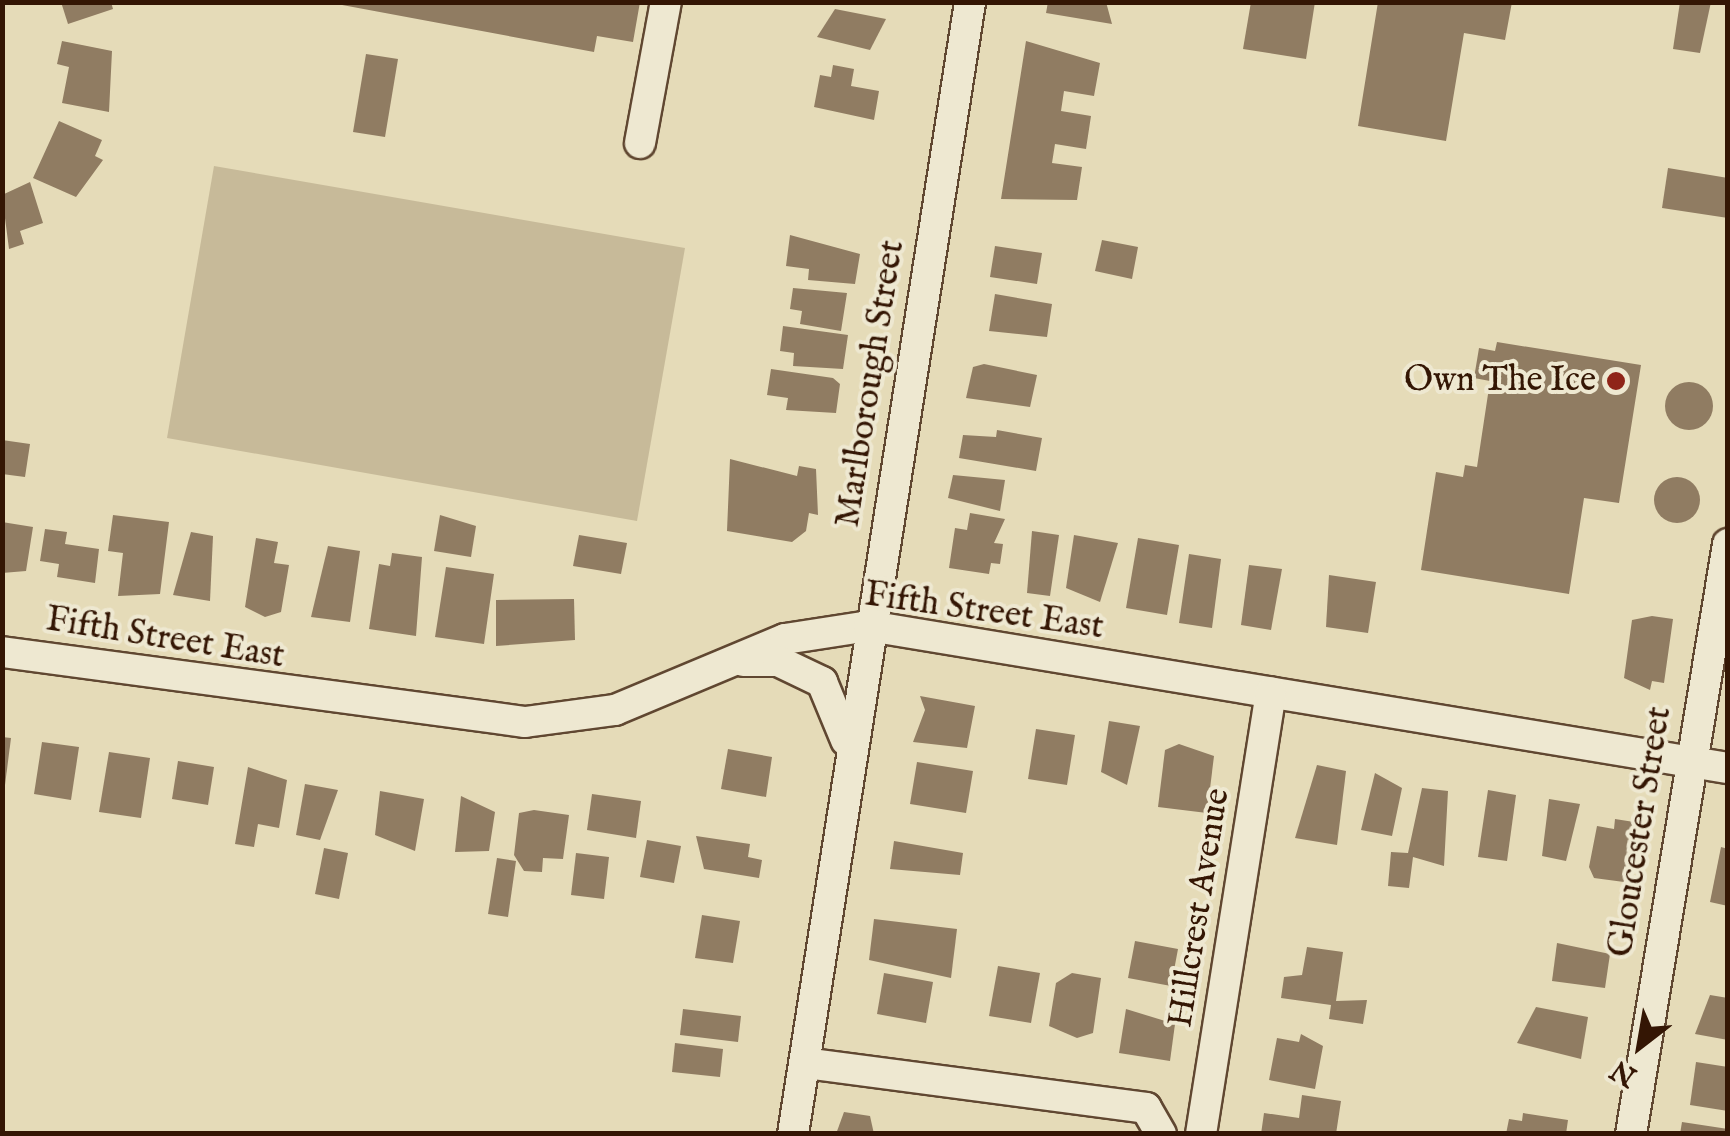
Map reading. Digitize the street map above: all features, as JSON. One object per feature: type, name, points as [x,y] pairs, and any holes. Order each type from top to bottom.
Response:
[{"type":"street","points":[[640,143],[666,2]]},
{"type":"street","name":"Marlborough Street","points":[[793,1134],[869,626],[970,2]]},
{"type":"street","name":"Gloucester Street","points":[[1631,1134],[1728,544]]},
{"type":"street","name":"Fifth Street East","points":[[2,652],[524,722],[615,710],[785,640],[869,626],[1728,768]]},
{"type":"street","points":[[739,660],[791,666],[835,696],[846,783]]},
{"type":"street","name":"Hillcrest Avenue","points":[[1201,1134],[1271,693]]},
{"type":"street","points":[[805,1063],[1146,1108],[1161,1134]]},
{"type":"shaded area","points":[[214,166],[685,248],[637,521],[167,438]]},
{"type":"building","points":[[61,2],[111,2],[113,9],[68,24]]},
{"type":"building","points":[[326,2],[640,2],[633,42],[597,36],[594,52]]},
{"type":"building","points":[[1048,2],[1106,2],[1112,24],[1046,13]]},
{"type":"building","points":[[1251,2],[1315,2],[1306,59],[1243,49]]},
{"type":"building","points":[[1378,2],[1512,2],[1505,40],[1464,33],[1446,141],[1358,126]]},
{"type":"building","points":[[1680,2],[1711,2],[1700,53],[1673,49]]},
{"type":"building","points":[[835,9],[886,19],[870,50],[817,37]]},
{"type":"building","points":[[62,41],[112,51],[109,112],[62,103],[69,67],[57,64]]},
{"type":"building","points":[[1026,41],[1100,63],[1094,96],[1064,91],[1061,111],[1091,116],[1086,149],[1055,144],[1052,163],[1082,167],[1077,200],[1001,199]]},
{"type":"building","points":[[366,54],[398,59],[385,137],[353,132]]},
{"type":"building","points":[[833,65],[854,69],[851,86],[879,91],[874,120],[814,107],[820,75],[831,77]]},
{"type":"building","points":[[59,121],[102,140],[95,156],[103,160],[76,197],[33,178]]},
{"type":"building","points":[[1668,168],[1728,178],[1728,218],[1662,208]]},
{"type":"building","points":[[30,182],[43,223],[20,231],[24,244],[9,249],[2,195]]},
{"type":"building","points":[[790,235],[860,254],[855,284],[808,280],[809,269],[786,266]]},
{"type":"building","points":[[1102,240],[1138,247],[1132,279],[1095,271]]},
{"type":"building","points":[[995,246],[1042,253],[1037,284],[990,277]]},
{"type":"building","points":[[793,288],[847,293],[841,331],[800,324],[802,311],[790,309]]},
{"type":"building","points":[[995,294],[1052,304],[1047,337],[989,331]]},
{"type":"building","points":[[783,326],[848,335],[843,369],[793,366],[794,353],[780,351]]},
{"type":"building","points":[[1497,342],[1641,365],[1619,503],[1584,498],[1569,594],[1421,570],[1436,472],[1463,477],[1465,465],[1477,467],[1490,381],[1474,378],[1479,348],[1495,351]]},
{"type":"building","points":[[984,364],[1037,375],[1030,407],[966,398],[973,367]]},
{"type":"building","points":[[771,369],[833,378],[840,384],[836,413],[786,410],[788,398],[767,395]]},
{"type":"building","points":[[1689,382],[1706,389],[1713,406],[1706,423],[1689,430],[1672,423],[1665,406],[1672,389]]},
{"type":"building","points":[[997,430],[1042,438],[1036,471],[959,458],[963,435],[996,437]]},
{"type":"building","points":[[2,440],[30,444],[25,477],[2,474]]},
{"type":"building","points":[[730,459],[797,476],[799,466],[816,469],[818,515],[809,513],[806,531],[792,542],[727,531]]},
{"type":"building","points":[[953,475],[1005,480],[1000,511],[948,498]]},
{"type":"building","points":[[1677,477],[1693,484],[1700,500],[1693,516],[1677,523],[1661,516],[1654,500],[1661,484]]},
{"type":"building","points":[[970,513],[1005,519],[994,543],[1003,544],[1000,564],[991,563],[989,574],[949,568],[955,528],[967,530]]},
{"type":"building","points":[[113,515],[169,522],[160,594],[118,596],[123,553],[108,551]]},
{"type":"building","points":[[440,515],[476,526],[471,557],[434,551]]},
{"type":"building","points":[[2,522],[33,527],[26,571],[2,573]]},
{"type":"building","points":[[45,529],[67,532],[65,544],[99,549],[95,583],[57,577],[59,564],[40,561]]},
{"type":"building","points":[[1032,531],[1059,535],[1050,596],[1027,593]]},
{"type":"building","points":[[191,532],[213,536],[210,601],[173,595]]},
{"type":"building","points":[[579,535],[627,543],[621,574],[573,566]]},
{"type":"building","points":[[1074,535],[1118,543],[1100,602],[1066,588]]},
{"type":"building","points":[[256,538],[278,542],[274,563],[289,565],[281,612],[265,617],[245,607]]},
{"type":"building","points":[[1138,538],[1179,545],[1167,615],[1126,608]]},
{"type":"building","points":[[328,546],[360,551],[350,622],[311,617]]},
{"type":"building","points":[[392,553],[422,557],[416,636],[369,629],[379,564],[390,566]]},
{"type":"building","points":[[1189,554],[1221,559],[1212,628],[1179,623]]},
{"type":"building","points":[[1249,565],[1282,569],[1271,630],[1241,625]]},
{"type":"building","points":[[446,567],[494,574],[484,644],[435,637]]},
{"type":"building","points":[[1329,575],[1376,582],[1368,633],[1326,627]]},
{"type":"building","points":[[574,599],[575,640],[496,646],[496,600]]},
{"type":"building","points":[[1652,616],[1673,619],[1664,683],[1652,681],[1650,690],[1624,678],[1632,620]]},
{"type":"building","points":[[920,696],[975,706],[967,748],[913,742],[925,710]]},
{"type":"building","points":[[1109,721],[1140,726],[1127,785],[1101,772]]},
{"type":"building","points":[[1036,729],[1075,735],[1067,785],[1028,779]]},
{"type":"building","points":[[2,737],[11,738],[5,785],[2,784]]},
{"type":"building","points":[[42,742],[79,747],[71,800],[34,794]]},
{"type":"building","points":[[1179,744],[1214,756],[1207,813],[1158,807],[1165,750]]},
{"type":"building","points":[[728,749],[772,757],[766,797],[721,789]]},
{"type":"building","points":[[109,752],[150,758],[141,818],[99,812]]},
{"type":"building","points":[[178,761],[214,767],[208,805],[172,799]]},
{"type":"building","points":[[917,762],[973,771],[966,813],[910,804]]},
{"type":"building","points":[[1317,765],[1346,771],[1337,845],[1295,838]]},
{"type":"building","points":[[248,767],[287,780],[279,828],[258,824],[254,847],[235,844]]},
{"type":"building","points":[[1375,773],[1402,788],[1392,836],[1361,830]]},
{"type":"building","points":[[305,784],[338,790],[320,840],[296,835]]},
{"type":"building","points":[[1422,788],[1448,791],[1444,866],[1413,857],[1409,888],[1388,886],[1391,852],[1408,853]]},
{"type":"building","points":[[1488,790],[1516,795],[1507,861],[1478,857]]},
{"type":"building","points":[[380,791],[424,799],[415,851],[375,835]]},
{"type":"building","points":[[592,794],[641,801],[636,838],[587,830]]},
{"type":"building","points":[[461,796],[495,812],[489,851],[455,852]]},
{"type":"building","points":[[1549,799],[1580,804],[1566,861],[1542,856]]},
{"type":"building","points":[[534,810],[569,815],[563,859],[543,858],[542,872],[524,871],[514,855],[519,813]]},
{"type":"building","points":[[1615,819],[1634,822],[1624,882],[1594,878],[1589,867],[1597,826],[1614,829]]},
{"type":"building","points":[[696,836],[750,844],[748,857],[762,860],[759,878],[704,869]]},
{"type":"building","points":[[647,840],[681,846],[674,883],[640,877]]},
{"type":"building","points":[[894,841],[963,853],[960,875],[890,869]]},
{"type":"building","points":[[1721,847],[1728,849],[1728,906],[1710,902]]},
{"type":"building","points":[[324,848],[348,853],[339,899],[315,894]]},
{"type":"building","points":[[576,853],[609,857],[604,899],[571,895]]},
{"type":"building","points":[[497,858],[516,861],[508,917],[488,914]]},
{"type":"building","points":[[702,915],[740,921],[733,963],[695,958]]},
{"type":"building","points":[[874,919],[957,929],[951,978],[869,960]]},
{"type":"building","points":[[1135,941],[1178,949],[1171,986],[1128,978]]},
{"type":"building","points":[[1557,943],[1610,954],[1605,988],[1552,981]]},
{"type":"building","points":[[1307,947],[1343,952],[1336,1001],[1367,1000],[1363,1024],[1329,1019],[1331,1005],[1281,998],[1284,977],[1302,975]]},
{"type":"building","points":[[998,966],[1040,973],[1031,1023],[989,1016]]},
{"type":"building","points":[[884,973],[933,982],[926,1023],[877,1014]]},
{"type":"building","points":[[1072,973],[1101,978],[1093,1033],[1077,1038],[1049,1026],[1056,983]]},
{"type":"building","points":[[1710,995],[1728,998],[1728,1040],[1695,1034]]},
{"type":"building","points":[[1536,1007],[1588,1017],[1581,1059],[1517,1043]]},
{"type":"building","points":[[683,1009],[741,1016],[738,1042],[680,1035]]},
{"type":"building","points":[[1126,1009],[1175,1024],[1170,1061],[1119,1053]]},
{"type":"building","points":[[1301,1034],[1323,1046],[1315,1089],[1269,1080],[1277,1038],[1299,1042]]},
{"type":"building","points":[[675,1043],[723,1049],[720,1077],[672,1072]]},
{"type":"building","points":[[1696,1062],[1728,1067],[1728,1111],[1690,1105]]},
{"type":"building","points":[[1302,1095],[1341,1101],[1336,1134],[1261,1134],[1264,1113],[1299,1118]]},
{"type":"building","points":[[844,1112],[870,1116],[874,1134],[836,1134]]},
{"type":"building","points":[[1523,1113],[1568,1120],[1566,1134],[1506,1134],[1509,1119],[1522,1121]]},
{"type":"building","points":[[1682,1122],[1728,1129],[1728,1134],[1680,1134]]},
{"type":"place","name":"Own The Ice","points":[[1616,381]]}]
